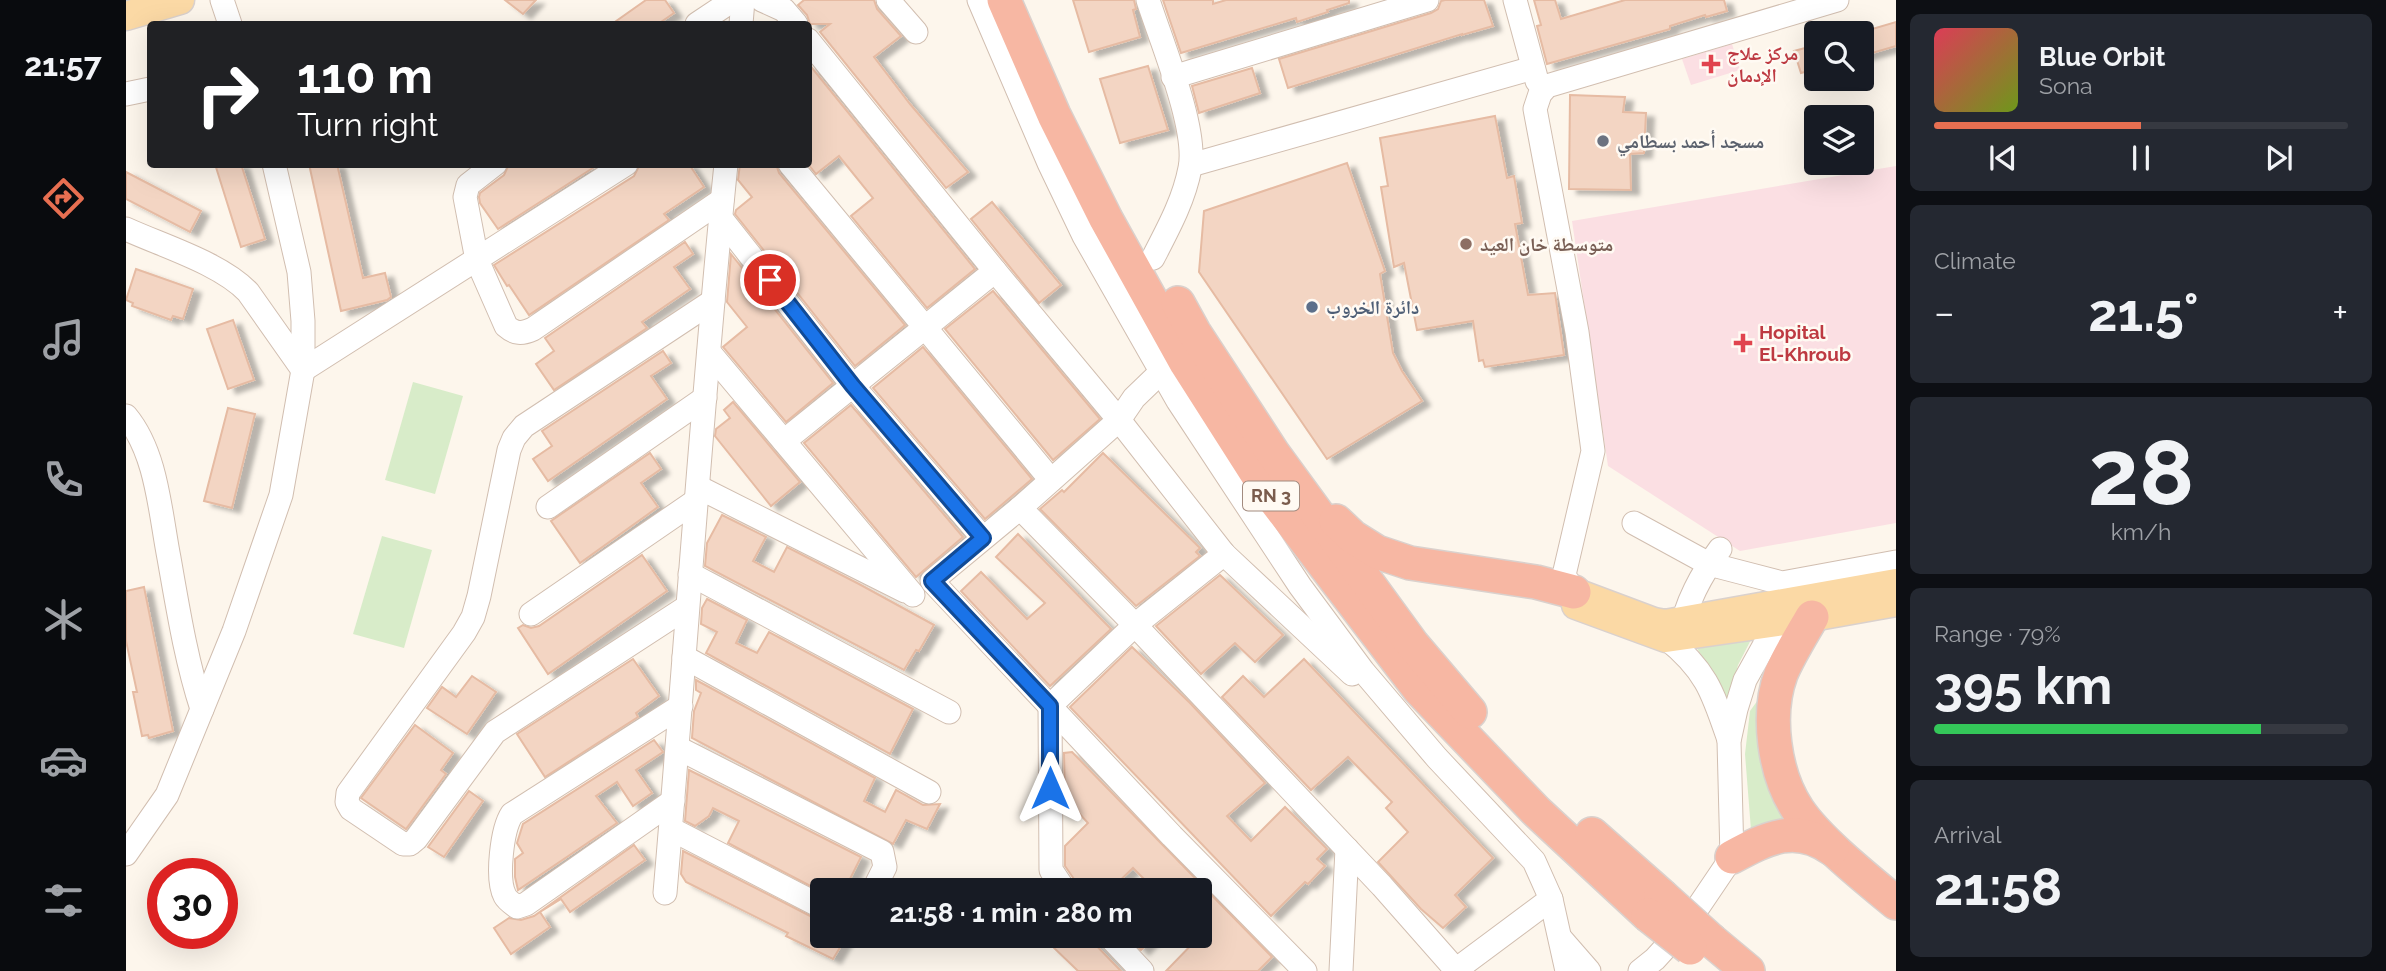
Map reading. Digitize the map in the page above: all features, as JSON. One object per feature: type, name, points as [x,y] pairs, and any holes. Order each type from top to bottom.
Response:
[{"type":"highway","name":"RN 3","points":[[1004,0],[1054,115],[1106,219],[1186,363],[1267,490],[1354,607],[1419,689],[1536,811],[1654,905],[1711,956],[1748,971]]},
{"type":"highway","name":"RN 3","points":[[1029,0],[1060,76],[1153,258],[1194,332],[1296,484],[1413,645],[1542,791],[1654,905]]},
{"type":"highway","points":[[1296,484],[1353,537],[1377,552],[1410,563],[1441,569],[1558,583]]},
{"type":"highway","points":[[1793,614],[1775,709],[1774,738],[1783,776],[1798,810],[1825,839],[1896,903]]},
{"type":"highway","points":[[1732,857],[1777,836],[1799,835],[1812,837],[1849,861]]},
{"type":"main road","points":[[126,16],[180,0]]},
{"type":"main road","points":[[1558,583],[1665,624],[1676,632],[1896,602]]},
{"type":"main road","points":[[1793,614],[1896,583]]},
{"type":"street","points":[[222,0],[229,21]]},
{"type":"street","points":[[741,21],[743,0]]},
{"type":"street","points":[[762,0],[786,15]]},
{"type":"street","points":[[888,0],[916,32]]},
{"type":"street","points":[[979,0],[1044,152],[1084,236],[1178,401],[1300,586],[1398,714]]},
{"type":"street","points":[[1148,0],[1191,133],[1191,166],[1176,214],[1153,258]]},
{"type":"street","points":[[1173,77],[1427,0]]},
{"type":"street","points":[[1515,0],[1540,93]]},
{"type":"street","points":[[1558,583],[1593,451],[1577,332],[1535,109],[1540,93],[1547,86],[1837,0]]},
{"type":"street","points":[[812,45],[1119,420],[1224,554],[1398,714],[1534,861],[1551,899],[1567,971]]},
{"type":"street","points":[[1191,166],[1533,68]]},
{"type":"street","points":[[126,94],[147,90]]},
{"type":"street","points":[[126,854],[167,794],[221,662],[281,495],[303,370],[303,321],[299,272],[275,168]]},
{"type":"street","points":[[490,168],[468,186],[465,197],[477,260],[506,326],[513,332],[524,333],[721,209]]},
{"type":"street","points":[[303,370],[620,168]]},
{"type":"street","points":[[665,893],[726,168]]},
{"type":"street","points":[[793,168],[1051,480]]},
{"type":"street","points":[[721,209],[853,386],[983,538]]},
{"type":"street","points":[[126,229],[237,280],[303,370]]},
{"type":"street","points":[[784,441],[995,271]]},
{"type":"street","points":[[687,607],[495,732],[410,844],[403,844],[351,809],[347,802],[348,793],[464,633],[472,617],[479,596],[509,450],[514,438],[524,426],[713,300]]},
{"type":"street","points":[[709,352],[912,595]]},
{"type":"street","points":[[912,595],[1020,508],[1119,420],[1134,398],[1161,372]]},
{"type":"street","points":[[548,507],[705,398]]},
{"type":"street","points":[[126,416],[136,428],[149,462],[189,667],[202,709]]},
{"type":"street","points":[[697,494],[912,595]]},
{"type":"street","points":[[531,614],[697,494]]},
{"type":"street","points":[[1020,508],[1347,849],[1457,970],[1551,899]]},
{"type":"street","points":[[1634,523],[1782,583],[1896,562]]},
{"type":"street","points":[[1056,878],[1051,870],[1050,706],[1135,625],[1224,554]]},
{"type":"street","points":[[1715,556],[1676,632],[1717,705],[1729,741]]},
{"type":"street","points":[[690,574],[949,712]]},
{"type":"street","points":[[932,581],[1172,836],[1305,971]]},
{"type":"street","points":[[1648,967],[1686,925],[1732,857],[1729,741],[1745,680],[1765,644],[1793,614]]},
{"type":"street","points":[[684,657],[929,792]]},
{"type":"street","points":[[189,667],[221,662]]},
{"type":"street","points":[[673,801],[526,904],[517,907],[505,898],[500,877],[507,822],[512,814],[681,706]]},
{"type":"street","points":[[678,748],[882,852],[885,867],[880,878]]},
{"type":"street","points":[[671,829],[810,901]]},
{"type":"street","points":[[1341,971],[1347,849]]},
{"type":"street","points":[[1562,940],[1588,971]]},
{"type":"street","points":[[1120,948],[1142,971]]},
{"type":"shaded area","name":"مركز علاج الإدمان","points":[[1732,44],[1740,70],[1691,85],[1682,59]]},
{"type":"shaded area","name":"Hopital El-Khroub","points":[[1896,166],[1896,523],[1740,551],[1608,466],[1572,221],[1843,175],[1874,175],[1874,170]]},
{"type":"green space","points":[[413,382],[463,396],[435,494],[385,480]]},
{"type":"green space","points":[[382,536],[432,550],[404,648],[353,634]]},
{"type":"green space","points":[[1756,630],[1738,665],[1727,707],[1710,668],[1692,641]]},
{"type":"green space","points":[[1763,693],[1758,747],[1788,819],[1751,830],[1745,754],[1750,711]]},
{"type":"building","points":[[505,0],[536,0],[523,14]]},
{"type":"building","points":[[646,0],[665,0],[674,13],[662,21],[616,21]]},
{"type":"building","points":[[804,0],[874,0],[877,9],[901,36],[874,57],[968,172],[946,188],[820,32],[830,24],[812,24],[798,5]]},
{"type":"building","points":[[1073,0],[1134,0],[1136,9],[1133,10],[1140,37],[1089,52]]},
{"type":"building","points":[[1163,0],[1213,0],[1213,4],[1226,0],[1349,0],[1349,3],[1297,22],[1296,18],[1181,53]]},
{"type":"building","points":[[1445,0],[1484,0],[1493,26],[1288,88],[1279,59],[1431,13]]},
{"type":"building","points":[[1534,0],[1555,0],[1561,19],[1625,0],[1724,0],[1727,11],[1706,17],[1705,15],[1670,26],[1670,29],[1547,64],[1537,26],[1541,25]]},
{"type":"building","points":[[1896,22],[1896,46],[1874,52],[1874,28]]},
{"type":"building","points":[[1804,48],[1804,72],[1801,73],[1794,51]]},
{"type":"building","points":[[1148,66],[1168,130],[1120,143],[1100,79]]},
{"type":"building","points":[[812,68],[975,269],[927,308],[851,216],[873,198],[839,156],[816,174],[811,168]]},
{"type":"building","points":[[1252,68],[1260,93],[1199,113],[1192,86]]},
{"type":"building","points":[[1570,95],[1625,97],[1623,112],[1646,113],[1644,153],[1630,154],[1631,190],[1569,189]]},
{"type":"building","points":[[1495,116],[1507,178],[1514,176],[1522,223],[1515,224],[1528,295],[1555,293],[1564,355],[1485,367],[1483,360],[1479,361],[1473,321],[1417,330],[1404,263],[1394,267],[1381,187],[1388,186],[1380,138]]},
{"type":"building","points":[[1347,163],[1385,271],[1380,274],[1393,353],[1422,401],[1327,459],[1199,272],[1204,211]]},
{"type":"building","points":[[216,168],[242,168],[265,239],[241,247]]},
{"type":"building","points":[[310,168],[338,168],[363,278],[385,273],[391,297],[341,311]]},
{"type":"building","points":[[507,168],[593,168],[498,229],[480,203],[479,197],[480,193],[504,175]]},
{"type":"building","points":[[638,168],[692,168],[704,187],[664,214],[669,220],[529,315],[494,265],[634,176]]},
{"type":"building","points":[[740,168],[777,168],[905,325],[855,366],[735,214],[736,210],[752,197],[738,180]]},
{"type":"building","points":[[126,172],[201,211],[190,232],[126,199]]},
{"type":"building","points":[[992,202],[1061,285],[1039,303],[971,219]]},
{"type":"building","points":[[685,242],[693,254],[674,267],[690,289],[642,322],[647,328],[554,390],[536,364],[554,351],[545,338]]},
{"type":"building","points":[[731,254],[833,383],[786,422],[723,347],[747,327],[727,302]]},
{"type":"building","points":[[136,269],[193,289],[183,319],[173,316],[171,320],[132,306],[133,303],[126,300]]},
{"type":"building","points":[[993,291],[1100,419],[1053,460],[945,329]]},
{"type":"building","points":[[233,320],[254,380],[228,389],[207,329]]},
{"type":"building","points":[[923,347],[1032,479],[985,519],[873,388]]},
{"type":"building","points":[[663,351],[671,363],[651,376],[667,399],[548,481],[533,459],[552,446],[542,431]]},
{"type":"building","points":[[733,402],[800,482],[771,506],[715,436],[716,429],[730,418],[724,410]]},
{"type":"building","points":[[851,405],[963,537],[916,577],[804,443]]},
{"type":"building","points":[[228,408],[255,414],[232,508],[204,501]]},
{"type":"building","points":[[650,453],[661,469],[641,483],[658,507],[580,563],[551,521]]},
{"type":"building","points":[[1103,453],[1200,548],[1196,552],[1200,556],[1136,606],[1040,509],[1062,490],[1064,492]]},
{"type":"building","points":[[722,515],[766,537],[753,561],[774,572],[787,547],[934,625],[919,651],[916,650],[904,670],[705,566],[707,543]]},
{"type":"building","points":[[1018,534],[1111,629],[1050,686],[961,591],[981,572],[1027,619],[1045,603],[996,557]]},
{"type":"building","points":[[642,555],[667,591],[548,674],[518,628],[523,625],[531,628],[539,626]]},
{"type":"building","points":[[1220,575],[1283,635],[1255,662],[1235,643],[1201,674],[1156,626]]},
{"type":"building","points":[[144,587],[173,731],[149,738],[148,735],[142,736],[133,692],[137,692],[126,641],[126,591]]},
{"type":"building","points":[[707,599],[747,620],[736,643],[757,653],[769,632],[913,709],[890,754],[706,653],[717,632],[701,624],[702,608]]},
{"type":"building","points":[[1132,647],[1190,703],[1265,783],[1227,816],[1251,841],[1285,807],[1327,849],[1317,859],[1325,866],[1271,916],[1070,707]]},
{"type":"building","points":[[633,659],[659,696],[636,713],[638,717],[545,777],[517,734]]},
{"type":"building","points":[[1304,659],[1493,858],[1455,895],[1466,907],[1443,928],[1421,909],[1378,862],[1408,832],[1386,808],[1392,802],[1348,757],[1311,790],[1222,697],[1243,676],[1264,697]]},
{"type":"building","points":[[472,676],[496,692],[467,734],[427,708],[442,687],[456,697]]},
{"type":"building","points":[[696,680],[875,778],[864,801],[885,812],[896,790],[923,805],[940,804],[927,829],[906,820],[893,844],[692,738],[694,711],[701,693],[696,690]]},
{"type":"building","points":[[415,725],[453,753],[441,770],[446,774],[406,829],[361,798]]},
{"type":"building","points":[[654,740],[663,752],[636,770],[652,793],[633,806],[617,782],[596,796],[617,823],[518,890],[515,859],[523,853],[517,843],[523,824]]},
{"type":"building","points":[[1072,752],[1195,878],[1143,878],[1133,868],[1123,878],[1074,878],[1065,866],[1065,846],[1088,823],[1065,798],[1064,753]]},
{"type":"building","points":[[689,770],[861,857],[850,878],[810,878],[810,886],[728,843],[739,821],[713,808],[709,816],[695,826],[685,821]]},
{"type":"building","points":[[469,791],[483,801],[444,857],[428,847]]},
{"type":"building","points":[[634,845],[645,860],[570,912],[561,899],[540,912],[550,927],[511,954],[494,928],[509,918],[521,920],[534,916]]},
{"type":"building","points":[[683,851],[810,916],[810,948],[786,936],[788,933],[686,882],[681,874]]},
{"type":"building","points":[[1212,896],[1272,957],[1258,971],[1166,971],[1188,948],[1212,948]]},
{"type":"building","points":[[811,948],[840,948],[833,959]]},
{"type":"building","points":[[1054,948],[1099,948],[1121,971],[1078,971]]},
{"type":"place","name":"مركز علاج الإدمان","points":[[1711,64]]},
{"type":"place","name":"مسجد أحمد بسطامي","points":[[1603,141]]},
{"type":"place","name":"متوسطة خان العيد","points":[[1466,244]]},
{"type":"place","name":"دائرة الخروب","points":[[1312,307]]},
{"type":"place","name":"Hopital El-Khroub","points":[[1743,343]]},
{"type":"route","points":[[770,280],[853,386],[983,538],[932,581],[1050,706],[1050,788]]}]
